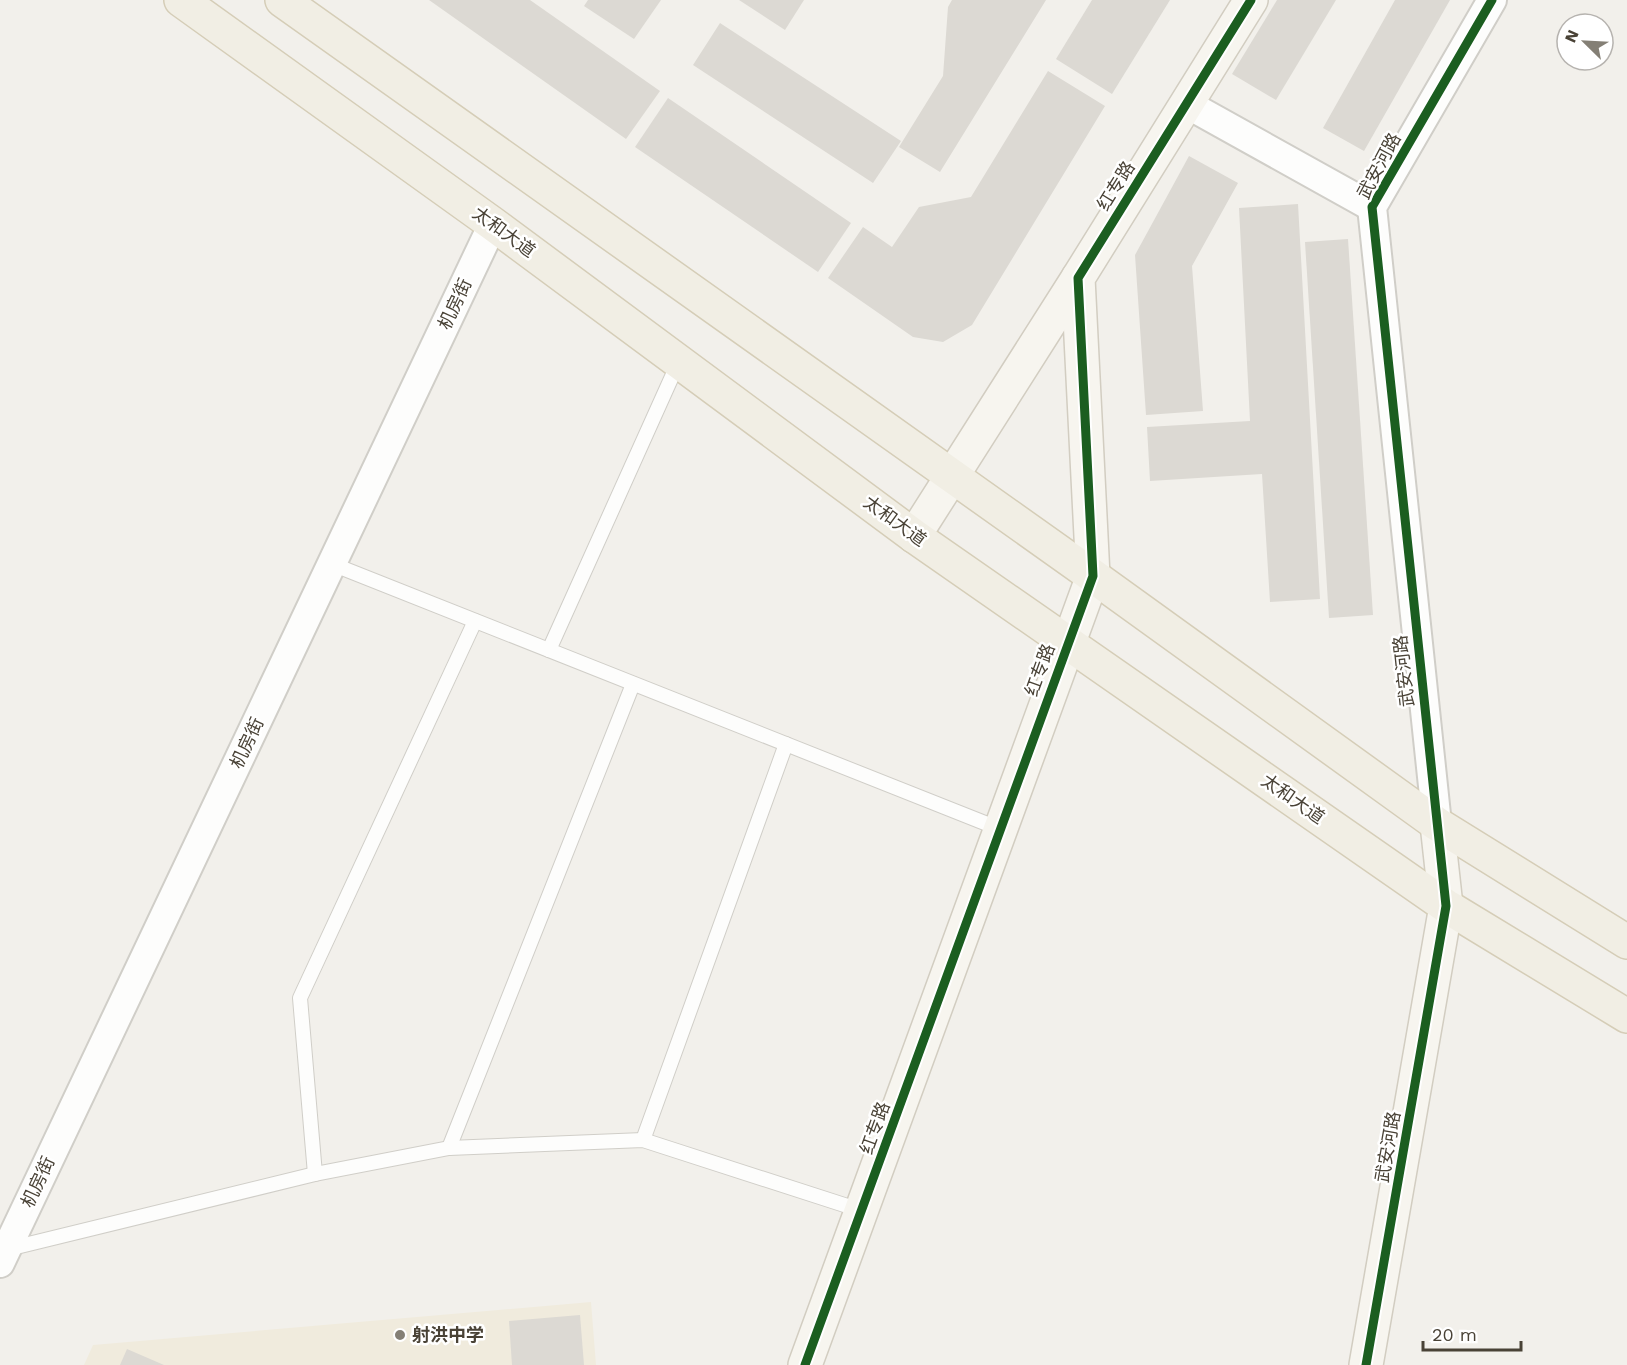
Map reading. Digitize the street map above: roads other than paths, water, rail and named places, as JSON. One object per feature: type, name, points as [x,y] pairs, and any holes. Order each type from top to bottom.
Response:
[{"type":"main road","name":"太和大道","points":[[181,0],[493,224],[914,536],[1446,906],[1627,1016]]},
{"type":"main road","points":[[282,0],[1093,576],[1437,824],[1627,942]]},
{"type":"street","name":"红专路","points":[[806,1365],[1093,576],[1078,278],[1251,0]]},
{"type":"street","name":"武安河路","points":[[1366,1365],[1446,906],[1372,207],[1492,0]]},
{"type":"street","points":[[1188,104],[1372,207]]},
{"type":"street","name":"机房街","points":[[3,1256],[493,224]]},
{"type":"street","points":[[914,536],[1078,278]]},
{"type":"lane","points":[[549,650],[679,361]]},
{"type":"lane","points":[[332,564],[1000,829]]},
{"type":"lane","points":[[315,1174],[300,998],[475,621]]},
{"type":"lane","points":[[449,1148],[633,684]]},
{"type":"lane","points":[[643,1140],[786,744]]},
{"type":"lane","points":[[3,1256],[315,1174],[449,1148],[643,1140],[863,1211]]},
{"type":"place","name":"射洪中学","points":[[400,1335]]}]
